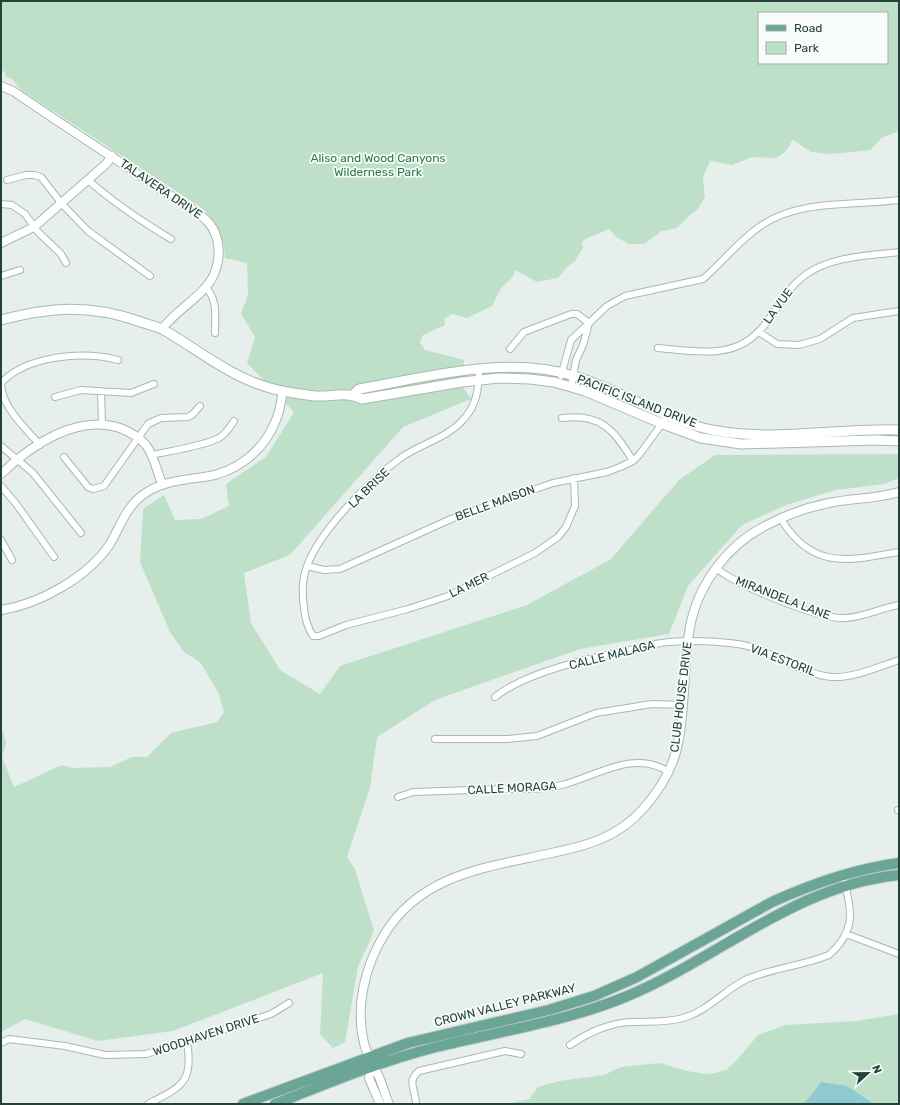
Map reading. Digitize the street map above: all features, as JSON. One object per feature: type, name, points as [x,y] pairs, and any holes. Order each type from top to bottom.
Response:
[{"type":"main road","name":"PACIFIC ISLAND DRIVE","points":[[1,320],[55,309],[92,309],[108,312],[162,329],[236,374],[267,388],[319,396],[354,394],[362,399],[479,380],[499,378],[530,378],[571,387],[701,438],[741,444],[875,440],[899,441]]},
{"type":"main road","name":"PACIFIC ISLAND DRIVE","points":[[354,394],[359,389],[479,368],[513,368],[573,375],[667,414],[711,429],[745,434],[899,430]]},
{"type":"main road","name":"CROWN VALLEY PARKWAY","points":[[243,1104],[368,1056],[430,1037],[549,1010],[594,996],[637,977],[772,902],[814,884],[843,874],[899,863]]},
{"type":"main road","name":"CROWN VALLEY PARKWAY","points":[[275,1104],[372,1066],[438,1046],[541,1024],[610,1003],[661,980],[801,902],[846,886],[899,875]]},
{"type":"street","name":"TALAVERA DRIVE","points":[[1,85],[112,156],[209,222],[218,245],[219,259],[216,271],[205,286],[169,319],[162,329]]},
{"type":"street","points":[[1,243],[34,227],[106,164],[112,156]]},
{"type":"street","points":[[8,180],[26,175],[41,177],[62,204],[88,231],[150,276]]},
{"type":"street","points":[[88,180],[135,218],[171,239]]},
{"type":"street","points":[[558,384],[571,340],[607,306],[625,296],[703,279],[750,234],[763,224],[778,218],[814,207],[899,200]]},
{"type":"street","points":[[1,204],[12,204],[25,214],[34,227],[61,254],[66,263]]},
{"type":"street","name":"LA VUE","points":[[658,348],[712,352],[733,348],[748,341],[759,332],[796,282],[820,266],[845,259],[899,252]]},
{"type":"street","points":[[1,276],[20,270]]},
{"type":"street","points":[[205,286],[211,291],[214,301],[215,333]]},
{"type":"street","points":[[759,332],[777,344],[799,345],[820,339],[853,318],[899,312]]},
{"type":"street","points":[[510,349],[524,332],[571,314],[577,314],[589,323]]},
{"type":"street","points":[[571,387],[576,360],[583,345],[589,323]]},
{"type":"street","points":[[40,445],[7,403],[1,392],[1,383],[17,371],[46,360],[79,356],[104,356],[118,360]]},
{"type":"street","name":"LA BRISE","points":[[313,636],[309,630],[305,616],[303,582],[307,566],[315,548],[325,534],[375,480],[402,457],[462,422],[477,397],[479,368]]},
{"type":"street","points":[[55,397],[81,390],[131,393],[154,384]]},
{"type":"street","points":[[101,391],[102,424]]},
{"type":"street","points":[[1,610],[28,603],[67,584],[108,546],[129,509],[138,498],[162,484],[178,480],[215,475],[229,470],[252,456],[271,432],[283,391]]},
{"type":"street","points":[[64,457],[88,487],[99,489],[104,486],[148,424],[156,419],[188,417],[192,415],[200,406]]},
{"type":"street","name":"BELLE MAISON","points":[[307,566],[324,570],[340,568],[451,519],[541,486],[607,472],[633,461],[646,448],[663,424],[667,414]]},
{"type":"street","points":[[562,418],[576,416],[590,418],[603,423],[622,443],[633,461]]},
{"type":"street","points":[[152,455],[209,442],[227,432],[234,421]]},
{"type":"street","points":[[1,474],[17,460],[55,435],[79,426],[102,424],[124,430],[139,438],[152,455],[162,484]]},
{"type":"street","points":[[1,446],[37,478],[81,533]]},
{"type":"street","name":"LA MER","points":[[313,636],[319,636],[346,625],[408,609],[448,596],[541,549],[558,538],[571,517],[575,501],[574,478]]},
{"type":"street","points":[[1,486],[17,505],[54,557]]},
{"type":"street","name":"CLUB HOUSE DRIVE","points":[[388,1104],[379,1076],[372,1066],[364,1045],[361,1025],[367,970],[378,944],[401,912],[434,886],[459,875],[583,846],[614,834],[624,828],[653,798],[669,772],[678,743],[690,625],[698,599],[716,568],[724,558],[752,534],[781,519],[829,503],[889,495],[899,492]]},
{"type":"street","points":[[781,519],[788,530],[804,546],[828,558],[847,560],[899,552]]},
{"type":"street","points":[[1,540],[12,560]]},
{"type":"street","name":"MIRANDELA LANE","points":[[716,568],[724,575],[748,588],[834,618],[860,616],[899,605]]},
{"type":"street","name":"CALLE MALAGA","points":[[495,698],[514,684],[585,659],[667,642],[688,642]]},
{"type":"street","name":"VIA ESTORIL","points":[[688,642],[739,644],[767,652],[816,674],[832,677],[849,676],[899,660]]},
{"type":"street","points":[[435,739],[507,739],[537,736],[596,713],[652,704],[683,705]]},
{"type":"street","name":"CALLE MORAGA","points":[[398,797],[413,792],[523,789],[560,785],[583,779],[622,764],[636,762],[657,765],[669,772]]},
{"type":"street","points":[[570,1045],[594,1030],[614,1024],[671,1021],[695,1014],[713,1003],[734,986],[747,979],[829,955],[837,948],[846,934],[851,917],[843,874]]},
{"type":"street","points":[[846,934],[899,954]]},
{"type":"street","name":"WOODHAVEN DRIVE","points":[[1,1043],[9,1039],[65,1046],[105,1055],[146,1054],[271,1014],[289,1003]]},
{"type":"street","points":[[148,1104],[175,1089],[183,1082],[190,1066],[187,1042]]},
{"type":"street","points":[[416,1104],[412,1082],[414,1076],[419,1072],[505,1051],[521,1054]]},
{"type":"street","name":"CLUB HOUSE DRIVE","points":[[372,1066],[369,1078],[380,1104]]},
{"type":"green space","name":"Aliso and Wood Canyons Wilderness Park","points":[[1,1],[899,1],[899,131],[881,138],[871,150],[831,154],[811,152],[793,140],[785,152],[776,158],[752,157],[732,165],[710,161],[703,177],[705,197],[697,210],[677,228],[662,231],[644,244],[629,244],[616,237],[609,229],[585,239],[582,243],[583,248],[575,261],[567,267],[558,278],[537,282],[515,270],[513,277],[501,288],[492,306],[467,318],[452,314],[444,319],[445,325],[423,335],[420,342],[425,350],[464,360],[462,386],[471,399],[403,427],[290,555],[244,573],[251,623],[280,670],[320,694],[340,666],[527,605],[611,559],[679,480],[715,455],[899,454],[899,478],[884,484],[836,490],[786,505],[742,525],[688,586],[669,634],[580,649],[435,700],[377,737],[370,788],[347,857],[355,869],[374,931],[358,967],[345,1042],[333,1048],[320,1034],[323,973],[173,1031],[98,1041],[25,1019],[1,1032],[1,724],[6,744],[2,757],[14,787],[62,765],[72,768],[110,767],[132,757],[147,757],[171,733],[217,722],[224,712],[218,692],[200,662],[184,652],[170,632],[140,562],[143,509],[164,495],[175,520],[201,519],[229,506],[226,484],[266,457],[294,412],[247,363],[255,337],[241,314],[248,295],[247,263],[225,258],[221,236],[211,217],[199,206],[22,91],[12,79],[5,76],[5,72],[1,70]]},
{"type":"green space","points":[[899,1014],[899,1104],[507,1104],[529,1099],[538,1087],[559,1081],[604,1075],[621,1067],[660,1063],[687,1071],[706,1074],[715,1073],[726,1070],[735,1062],[758,1035],[786,1025],[856,1021]]},
{"type":"water","points":[[821,1082],[847,1086],[874,1104],[803,1104]]}]
